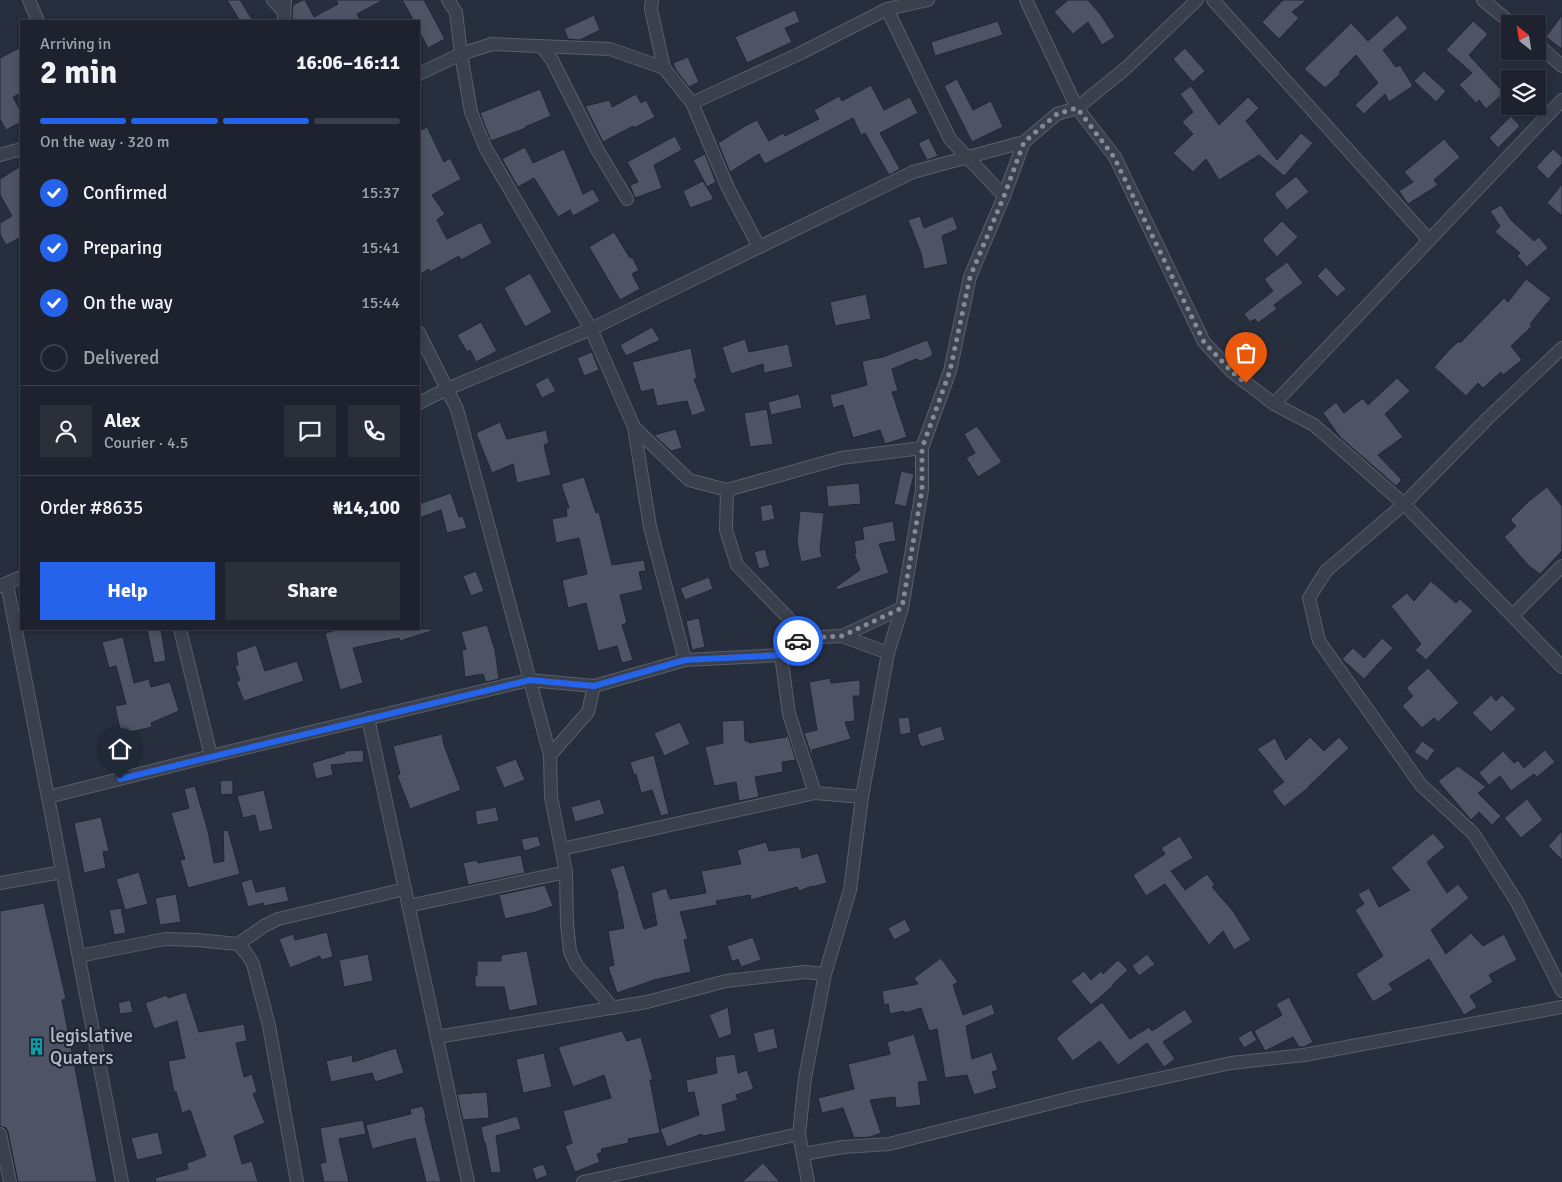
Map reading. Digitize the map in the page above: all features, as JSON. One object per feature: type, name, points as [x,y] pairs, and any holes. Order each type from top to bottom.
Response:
[{"type":"street","points":[[29,0],[38,20]]},
{"type":"street","points":[[273,0],[284,11]]},
{"type":"street","points":[[448,0],[456,12],[471,112],[485,147],[591,329],[634,427],[650,527],[685,660]]},
{"type":"street","points":[[652,0],[651,9],[664,68],[692,103],[728,188],[758,247]]},
{"type":"street","points":[[692,103],[798,54],[887,9],[928,0]]},
{"type":"street","points":[[1026,0],[1077,108],[1114,157],[1204,342],[1232,372],[1274,404],[1314,425],[1404,504],[1562,667]]},
{"type":"street","points":[[420,402],[447,388],[591,329],[913,172],[1024,142],[1057,114],[1077,108],[1126,68],[1197,0]]},
{"type":"street","points":[[1213,0],[1429,240]]},
{"type":"street","points":[[1483,0],[1501,15]]},
{"type":"street","points":[[887,9],[950,139],[1004,196]]},
{"type":"street","points":[[420,74],[461,54],[492,44],[610,49],[664,68]]},
{"type":"street","points":[[541,46],[552,60],[598,151],[627,199]]},
{"type":"street","points":[[1546,52],[1562,66]]},
{"type":"street","points":[[1274,404],[1562,100]]},
{"type":"street","points":[[808,1182],[799,1134],[805,1078],[825,974],[850,890],[862,797],[888,652],[902,608],[922,490],[922,448],[950,371],[970,277],[1024,142]]},
{"type":"street","points":[[0,155],[20,149]]},
{"type":"street","points":[[420,335],[457,409],[550,756],[551,797],[566,872],[567,923],[570,952],[577,966],[613,1008]]},
{"type":"street","points":[[1562,348],[1488,418],[1404,504],[1326,571],[1310,598],[1319,641],[1421,785],[1473,833],[1517,902],[1562,991]]},
{"type":"street","points":[[634,427],[689,480],[727,490],[841,458],[922,448]]},
{"type":"street","points":[[727,490],[726,530],[737,565],[796,626],[801,638]]},
{"type":"street","points":[[1513,615],[1562,566]]},
{"type":"street","points":[[20,577],[3,585],[48,797],[122,1182]]},
{"type":"street","points":[[842,636],[902,608]]},
{"type":"street","points":[[180,630],[211,756]]},
{"type":"street","points":[[48,797],[530,680],[594,686],[685,660],[782,655],[801,638],[842,636],[888,652]]},
{"type":"street","points":[[782,655],[789,714],[815,793]]},
{"type":"street","points":[[550,756],[588,712],[594,686]]},
{"type":"street","points":[[368,718],[468,1182]]},
{"type":"street","points":[[562,849],[815,793],[862,797]]},
{"type":"street","points":[[0,883],[62,872]]},
{"type":"street","points":[[408,906],[566,872]]},
{"type":"street","points":[[79,956],[165,939],[238,944],[278,919],[405,889]]},
{"type":"street","points":[[238,944],[253,964],[260,989],[269,1026],[297,1182]]},
{"type":"street","points":[[437,1037],[647,1002],[726,981],[805,972],[825,974]]},
{"type":"street","points":[[803,1154],[843,1147],[889,1144],[1079,1096],[1231,1063],[1304,1055],[1562,1007]]},
{"type":"street","points":[[0,1134],[10,1182]]},
{"type":"street","points":[[583,1182],[799,1134]]},
{"type":"building","points":[[227,0],[240,0],[252,20],[239,20]]},
{"type":"building","points":[[305,0],[314,17],[338,4],[336,0],[383,0],[357,14],[360,20],[293,20],[293,5]]},
{"type":"building","points":[[402,0],[424,0],[445,39],[428,48],[420,33],[420,20],[413,20]]},
{"type":"building","points":[[1068,0],[1088,0],[1101,15],[1115,37],[1102,45],[1088,22],[1073,34],[1054,12]]},
{"type":"building","points":[[1283,0],[1307,0],[1292,12],[1299,18],[1279,39],[1262,22]]},
{"type":"building","points":[[795,10],[800,22],[785,28],[792,42],[747,63],[735,37]]},
{"type":"building","points":[[594,15],[600,30],[580,40],[568,39],[564,29]]},
{"type":"building","points":[[1397,15],[1408,28],[1383,50],[1396,67],[1400,65],[1413,86],[1389,102],[1385,94],[1364,114],[1355,105],[1378,83],[1356,55],[1325,88],[1304,69],[1351,23],[1368,41]]},
{"type":"building","points":[[1562,15],[1562,49],[1546,37]]},
{"type":"building","points":[[998,21],[1003,35],[935,56],[931,42]]},
{"type":"building","points":[[1473,21],[1488,34],[1469,55],[1501,90],[1501,96],[1486,109],[1479,100],[1476,103],[1459,85],[1472,73],[1446,50]]},
{"type":"building","points":[[20,48],[20,94],[13,97],[20,110],[20,123],[6,130],[0,119],[0,58]]},
{"type":"building","points":[[1185,48],[1205,71],[1193,82],[1173,59]]},
{"type":"building","points":[[688,57],[699,82],[689,87],[673,63]]},
{"type":"building","points":[[1424,71],[1446,91],[1436,102],[1414,81]]},
{"type":"building","points":[[957,79],[973,110],[991,101],[1003,127],[972,142],[944,86]]},
{"type":"building","points":[[871,85],[884,110],[910,97],[918,113],[880,133],[900,169],[889,175],[865,133],[861,135],[853,118],[765,164],[759,154],[730,172],[718,143],[745,126],[757,120],[769,141],[783,133],[785,136],[819,119],[814,110],[839,96],[842,101]]},
{"type":"building","points":[[1191,86],[1219,125],[1248,97],[1259,108],[1246,121],[1277,160],[1301,133],[1313,143],[1284,176],[1259,155],[1219,180],[1206,159],[1193,172],[1173,153],[1193,134],[1182,122],[1193,112],[1180,94]]},
{"type":"building","points":[[540,89],[551,116],[491,141],[480,113]]},
{"type":"building","points":[[636,94],[641,103],[646,100],[655,117],[603,142],[585,106],[610,100],[612,107]]},
{"type":"building","points":[[1511,116],[1520,126],[1498,148],[1489,138]]},
{"type":"building","points":[[427,127],[444,162],[450,158],[461,179],[432,195],[445,214],[437,220],[447,239],[481,222],[492,243],[461,260],[459,256],[430,272],[429,269],[420,274],[420,130]]},
{"type":"building","points":[[675,136],[682,150],[654,165],[662,188],[635,198],[630,185],[638,182],[627,162]]},
{"type":"building","points":[[929,138],[938,156],[927,160],[918,143]]},
{"type":"building","points":[[1444,139],[1460,157],[1434,180],[1438,185],[1408,204],[1399,191],[1413,182],[1404,172]]},
{"type":"building","points":[[525,147],[533,163],[564,149],[583,194],[593,189],[600,201],[573,216],[570,210],[558,217],[534,178],[518,187],[502,159]]},
{"type":"building","points":[[1553,149],[1562,157],[1562,164],[1548,179],[1536,167]]},
{"type":"building","points":[[705,154],[716,182],[707,187],[693,160]]},
{"type":"building","points":[[20,167],[20,238],[6,245],[0,234],[0,223],[12,216],[0,195],[0,179]]},
{"type":"building","points":[[1296,176],[1309,192],[1287,210],[1274,194]]},
{"type":"building","points":[[703,181],[714,199],[690,208],[683,191]]},
{"type":"building","points":[[1562,184],[1562,216],[1547,203]]},
{"type":"building","points":[[1501,205],[1511,220],[1534,241],[1539,237],[1548,248],[1527,267],[1517,256],[1520,253],[1495,232],[1500,226],[1490,211]]},
{"type":"building","points":[[920,216],[924,228],[953,216],[958,229],[942,236],[948,264],[924,269],[921,253],[908,220]]},
{"type":"building","points":[[1282,221],[1298,237],[1277,257],[1262,240]]},
{"type":"building","points":[[614,232],[639,270],[632,274],[640,289],[620,300],[589,247]]},
{"type":"building","points":[[1287,262],[1303,283],[1274,305],[1277,309],[1258,323],[1255,319],[1250,322],[1244,314],[1273,291],[1264,279]]},
{"type":"building","points":[[1326,267],[1346,289],[1337,297],[1317,276]]},
{"type":"building","points":[[530,273],[552,312],[525,327],[504,288]]},
{"type":"building","points":[[1526,279],[1551,298],[1530,324],[1532,326],[1511,346],[1522,360],[1503,375],[1501,372],[1483,388],[1478,383],[1466,396],[1434,367],[1451,348],[1459,341],[1460,343],[1504,298],[1508,302]]},
{"type":"building","points":[[866,294],[871,319],[835,326],[830,302]]},
{"type":"building","points":[[481,322],[497,351],[476,362],[470,350],[467,352],[457,335]]},
{"type":"building","points":[[652,327],[660,340],[626,356],[620,345]]},
{"type":"building","points":[[745,339],[749,352],[788,344],[793,367],[764,373],[763,364],[731,374],[722,347]]},
{"type":"building","points":[[927,340],[932,356],[921,361],[916,359],[892,369],[898,391],[892,392],[907,437],[885,444],[880,430],[853,438],[843,405],[833,408],[830,395],[867,385],[862,361],[883,357]]},
{"type":"building","points":[[691,348],[697,379],[694,379],[706,411],[692,416],[687,401],[657,406],[653,389],[641,392],[632,362]]},
{"type":"building","points":[[592,352],[599,370],[584,376],[577,358]]},
{"type":"building","points":[[548,377],[556,391],[542,398],[535,384]]},
{"type":"building","points":[[1397,378],[1410,391],[1385,414],[1403,437],[1378,455],[1402,480],[1396,486],[1340,437],[1323,413],[1336,402],[1344,413],[1363,398],[1368,405]]},
{"type":"building","points":[[799,394],[802,408],[771,415],[768,402]]},
{"type":"building","points":[[767,409],[773,444],[750,447],[744,413]]},
{"type":"building","points":[[500,422],[507,439],[546,430],[549,443],[544,445],[551,475],[517,483],[513,464],[492,473],[476,433]]},
{"type":"building","points":[[977,426],[1002,462],[978,477],[966,458],[975,453],[964,434]]},
{"type":"building","points":[[676,429],[682,448],[671,451],[654,435]]},
{"type":"building","points":[[901,471],[914,474],[906,507],[894,504]]},
{"type":"building","points":[[584,477],[596,513],[599,512],[612,565],[644,560],[646,571],[639,572],[643,590],[620,595],[627,623],[622,625],[633,660],[622,663],[617,646],[598,651],[586,603],[568,608],[562,580],[587,574],[579,538],[556,543],[552,519],[567,516],[566,508],[569,508],[561,484]]},
{"type":"building","points":[[859,483],[861,504],[828,507],[826,486]]},
{"type":"building","points":[[1547,487],[1562,506],[1562,551],[1540,574],[1528,565],[1504,537],[1516,526],[1510,520],[1529,501]]},
{"type":"building","points":[[451,493],[459,517],[463,516],[467,528],[447,533],[441,510],[420,518],[420,504]]},
{"type":"building","points":[[772,504],[775,519],[762,522],[760,506]]},
{"type":"building","points":[[800,511],[824,513],[820,550],[822,557],[801,562],[797,542]]},
{"type":"building","points":[[893,521],[896,541],[879,544],[889,573],[837,590],[836,587],[860,570],[854,553],[856,553],[854,541],[864,539],[862,527]]},
{"type":"building","points":[[765,549],[770,566],[759,569],[754,552]]},
{"type":"building","points":[[476,571],[484,591],[471,596],[463,576]]},
{"type":"building","points":[[709,577],[713,589],[685,600],[680,588]]},
{"type":"building","points":[[1431,581],[1456,603],[1460,599],[1473,611],[1426,660],[1415,650],[1421,644],[1391,606],[1407,593],[1414,601]]},
{"type":"building","points":[[699,618],[705,647],[692,650],[686,621]]},
{"type":"building","points":[[487,625],[495,650],[499,679],[486,682],[483,674],[465,677],[462,650],[466,649],[461,632]]},
{"type":"building","points":[[431,629],[431,631],[400,641],[399,638],[353,648],[363,683],[340,690],[325,633],[337,630]]},
{"type":"building","points":[[147,630],[161,630],[166,661],[154,663]]},
{"type":"building","points":[[123,637],[134,683],[149,679],[151,687],[170,682],[179,711],[151,723],[152,727],[121,734],[115,706],[126,704],[116,666],[109,668],[102,642]]},
{"type":"building","points":[[1382,638],[1393,648],[1364,679],[1342,659],[1353,648],[1364,658]]},
{"type":"building","points":[[256,645],[265,671],[297,661],[304,681],[244,701],[236,682],[240,680],[235,666],[238,665],[236,652]]},
{"type":"building","points":[[1428,668],[1459,703],[1438,722],[1434,718],[1422,728],[1402,706],[1413,696],[1406,688]]},
{"type":"building","points":[[830,678],[831,683],[860,680],[860,696],[853,696],[855,721],[845,722],[851,739],[812,750],[812,757],[804,733],[817,730],[809,682]]},
{"type":"building","points":[[1491,695],[1496,701],[1502,695],[1516,709],[1491,732],[1472,713]]},
{"type":"building","points":[[909,717],[911,733],[900,735],[898,718]]},
{"type":"building","points":[[744,720],[745,741],[749,741],[749,743],[786,737],[788,735],[796,760],[782,762],[783,772],[755,777],[759,797],[739,801],[736,782],[714,786],[705,747],[723,743],[722,721]]},
{"type":"building","points":[[680,722],[690,744],[664,756],[654,733]]},
{"type":"building","points":[[941,726],[945,740],[921,747],[917,734]]},
{"type":"building","points":[[442,734],[444,745],[461,790],[410,809],[397,775],[400,774],[393,746]]},
{"type":"building","points":[[1310,737],[1324,751],[1339,737],[1349,748],[1308,788],[1284,807],[1272,791],[1284,782],[1257,749],[1275,738],[1286,760]]},
{"type":"building","points":[[1422,741],[1435,750],[1427,761],[1414,752]]},
{"type":"building","points":[[363,750],[364,762],[331,765],[333,775],[316,779],[312,763],[345,753],[345,751]]},
{"type":"building","points":[[1545,750],[1555,762],[1537,777],[1534,774],[1511,791],[1500,776],[1489,785],[1479,773],[1503,751],[1514,763],[1518,760],[1524,768]]},
{"type":"building","points":[[654,755],[669,814],[661,816],[652,790],[641,793],[636,774],[634,775],[630,762]]},
{"type":"building","points":[[516,759],[525,780],[504,788],[495,767]]},
{"type":"building","points":[[1458,766],[1486,787],[1478,793],[1501,816],[1492,825],[1479,812],[1471,820],[1438,781]]},
{"type":"building","points":[[233,780],[233,794],[221,795],[220,781]]},
{"type":"building","points":[[195,786],[208,831],[214,863],[224,861],[223,831],[228,830],[240,874],[188,888],[180,860],[185,859],[171,813],[189,808],[184,789]]},
{"type":"building","points":[[264,790],[273,829],[259,832],[255,815],[243,818],[237,796]]},
{"type":"building","points":[[600,799],[605,814],[575,822],[571,807]]},
{"type":"building","points":[[1527,799],[1543,820],[1521,838],[1504,818]]},
{"type":"building","points":[[496,807],[499,821],[477,825],[475,811]]},
{"type":"building","points":[[101,817],[109,851],[103,852],[106,868],[84,873],[74,823]]},
{"type":"building","points":[[1562,831],[1562,860],[1548,846]]},
{"type":"building","points":[[1433,833],[1445,847],[1427,862],[1447,893],[1458,884],[1469,898],[1431,930],[1446,954],[1471,933],[1483,946],[1504,934],[1517,960],[1489,975],[1493,982],[1470,996],[1477,1007],[1464,1015],[1429,959],[1389,984],[1393,990],[1373,1002],[1356,974],[1383,956],[1355,910],[1364,904],[1358,894],[1369,888],[1379,907],[1410,890],[1391,868]]},
{"type":"building","points":[[538,836],[541,846],[524,851],[521,839]]},
{"type":"building","points":[[1180,836],[1193,858],[1171,871],[1185,890],[1207,874],[1215,885],[1212,887],[1233,911],[1251,940],[1234,950],[1223,931],[1209,945],[1165,884],[1146,896],[1133,875],[1165,854],[1161,848]]},
{"type":"building","points":[[766,842],[769,851],[800,847],[802,858],[818,853],[827,883],[799,891],[797,887],[751,900],[750,895],[716,901],[717,905],[680,912],[688,939],[684,940],[691,972],[654,980],[617,993],[608,967],[614,965],[608,931],[624,928],[618,894],[610,869],[624,865],[644,929],[657,925],[651,893],[666,888],[670,899],[706,893],[701,871],[741,864],[737,850]]},
{"type":"building","points":[[521,855],[525,873],[468,885],[463,863],[477,860],[478,863]]},
{"type":"building","points":[[139,872],[148,904],[125,910],[116,879]]},
{"type":"building","points":[[252,879],[256,892],[285,886],[289,901],[264,906],[263,903],[248,907],[241,882]]},
{"type":"building","points":[[545,885],[553,906],[505,919],[499,895]]},
{"type":"building","points":[[176,894],[181,922],[160,925],[155,898]]},
{"type":"building","name":"legislative Quaters","points":[[44,903],[66,999],[62,1000],[97,1182],[18,1182],[8,1132],[6,1128],[0,1126],[0,911]]},
{"type":"building","points":[[121,908],[126,933],[114,935],[109,910]]},
{"type":"building","points":[[905,919],[911,931],[894,940],[888,928]]},
{"type":"building","points":[[327,932],[333,957],[321,960],[320,956],[290,968],[279,939],[293,934],[295,940]]},
{"type":"building","points":[[753,937],[761,960],[741,967],[738,959],[732,962],[727,946]]},
{"type":"building","points":[[527,951],[538,1005],[509,1011],[504,987],[475,987],[477,961],[501,961],[501,955]]},
{"type":"building","points":[[368,954],[373,981],[344,987],[339,960]]},
{"type":"building","points":[[1147,954],[1155,964],[1139,976],[1132,966]]},
{"type":"building","points":[[941,958],[958,982],[953,985],[963,1015],[992,1004],[995,1014],[966,1026],[972,1059],[992,1052],[998,1070],[992,1072],[997,1088],[974,1095],[967,1075],[945,1078],[937,1029],[929,1031],[921,1008],[905,1013],[904,1011],[890,1014],[888,1004],[884,1005],[882,991],[918,984],[914,978]]},
{"type":"building","points":[[1118,960],[1128,970],[1091,1005],[1071,981],[1084,971],[1091,980],[1101,971],[1103,974]]},
{"type":"building","points":[[186,992],[199,1032],[244,1024],[247,1041],[236,1043],[244,1077],[252,1074],[257,1092],[253,1094],[265,1123],[234,1136],[242,1164],[252,1161],[258,1182],[156,1182],[155,1178],[188,1169],[187,1163],[206,1156],[190,1110],[182,1113],[176,1092],[174,1092],[168,1061],[185,1058],[177,1021],[154,1029],[145,1003],[167,995],[168,998]]},
{"type":"building","points":[[1289,997],[1313,1042],[1304,1047],[1299,1047],[1293,1037],[1265,1051],[1254,1031],[1282,1015],[1276,1004]]},
{"type":"building","points":[[130,1000],[133,1012],[120,1014],[118,1003]]},
{"type":"building","points":[[1102,1002],[1130,1039],[1149,1027],[1152,1031],[1185,1009],[1193,1022],[1163,1042],[1175,1059],[1164,1067],[1147,1043],[1118,1065],[1100,1041],[1073,1061],[1056,1038]]},
{"type":"building","points":[[728,1007],[732,1034],[719,1039],[709,1015]]},
{"type":"building","points":[[774,1028],[778,1048],[758,1053],[753,1033]]},
{"type":"building","points":[[1251,1030],[1257,1040],[1244,1048],[1238,1038]]},
{"type":"building","points":[[622,1031],[627,1041],[641,1037],[653,1080],[650,1080],[660,1133],[628,1139],[629,1143],[601,1149],[602,1152],[597,1154],[600,1162],[575,1172],[565,1146],[572,1143],[563,1111],[611,1098],[604,1075],[573,1087],[558,1047]]},
{"type":"building","points":[[914,1034],[928,1081],[918,1082],[921,1105],[896,1108],[895,1097],[870,1100],[881,1133],[870,1137],[854,1138],[843,1108],[822,1113],[818,1098],[854,1089],[848,1064],[890,1054],[887,1042]]},
{"type":"building","points":[[396,1048],[404,1073],[375,1082],[372,1073],[331,1082],[326,1061],[352,1055],[353,1062]]},
{"type":"building","points":[[544,1053],[552,1087],[523,1093],[516,1059]]},
{"type":"building","points":[[735,1054],[738,1073],[747,1070],[754,1089],[736,1095],[738,1100],[722,1105],[726,1131],[703,1136],[702,1134],[667,1147],[660,1129],[699,1115],[694,1092],[688,1093],[686,1080],[717,1073],[715,1057]]},
{"type":"building","points":[[487,1092],[489,1118],[463,1120],[457,1094]]},
{"type":"building","points":[[423,1106],[441,1182],[426,1182],[415,1138],[372,1149],[366,1125],[411,1114],[410,1109]]},
{"type":"building","points":[[517,1116],[521,1129],[496,1136],[501,1172],[491,1173],[481,1127]]},
{"type":"building","points":[[363,1120],[366,1134],[339,1139],[349,1182],[324,1182],[320,1164],[326,1162],[320,1128]]},
{"type":"building","points":[[158,1132],[163,1154],[137,1160],[131,1138]]},
{"type":"building","points":[[763,1163],[780,1182],[742,1182]]},
{"type":"building","points":[[543,1164],[548,1175],[536,1180],[532,1168]]},
{"type":"way so far","points":[[798,641],[801,638],[842,636],[902,608],[922,490],[922,448],[950,371],[970,277],[1024,142],[1057,114],[1077,108],[1114,157],[1204,342],[1232,372],[1246,383]]},
{"type":"place","name":"legislative Quaters","points":[[36,1046]]},
{"type":"route","points":[[120,779],[530,680],[594,686],[685,660],[782,655],[798,641]]}]
